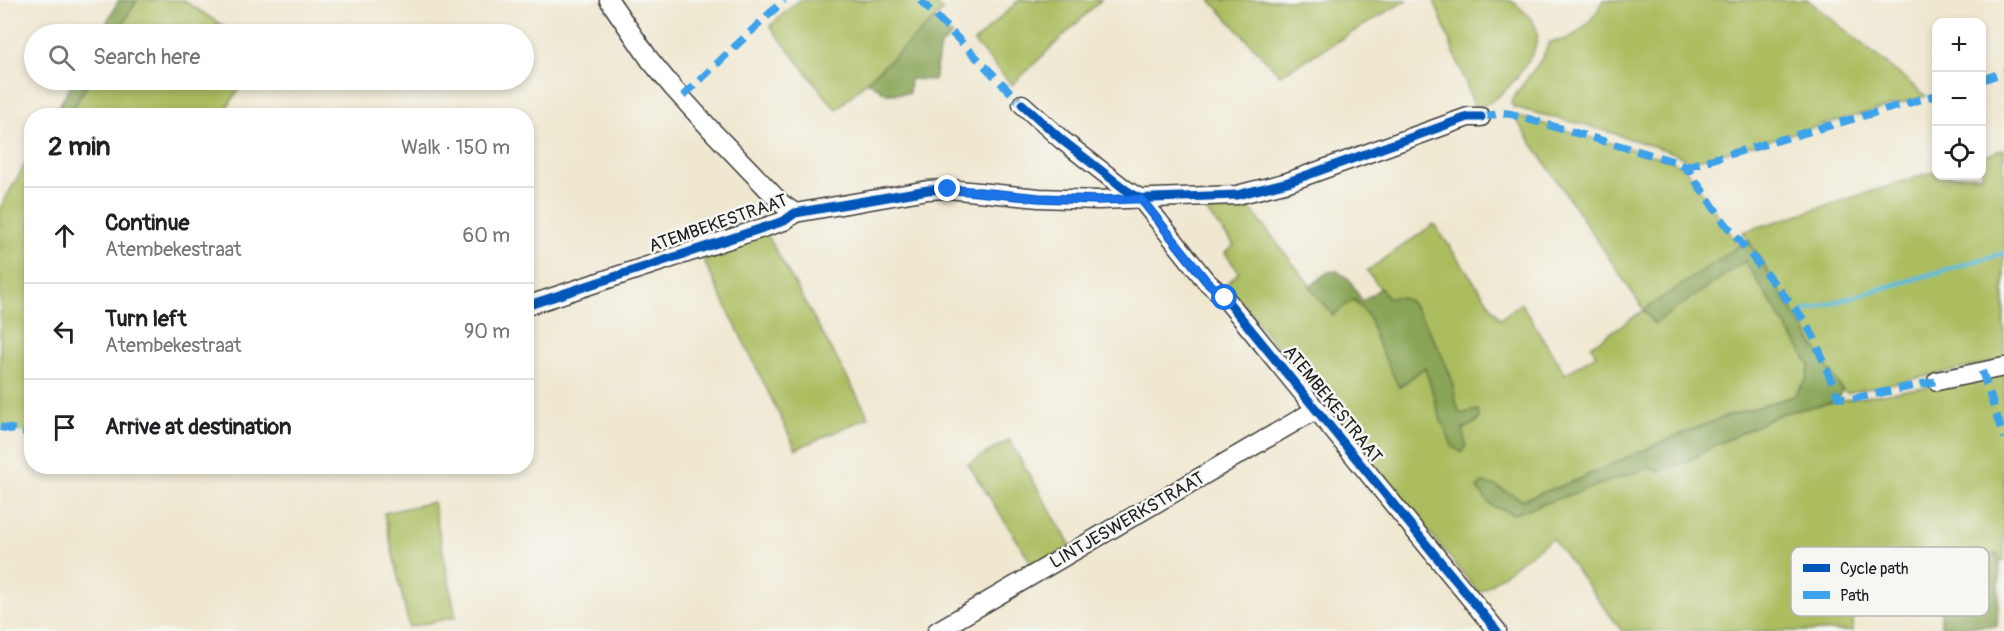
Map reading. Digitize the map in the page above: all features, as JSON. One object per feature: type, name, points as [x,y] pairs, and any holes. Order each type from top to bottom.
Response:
[{"type":"street","name":"ATEMBEKESTRAAT","points":[[609,0],[650,60],[674,88],[782,204],[795,213]]},
{"type":"street","name":"ATEMBEKESTRAAT","points":[[1022,104],[1062,140],[1141,199],[1206,280],[1225,298],[1317,409],[1497,631]]},
{"type":"street","name":"ATEMBEKESTRAAT","points":[[534,303],[784,220],[795,213],[928,190],[948,189],[1039,198],[1098,200],[1237,195],[1288,182],[1468,117],[1481,117]]},
{"type":"street","points":[[1936,381],[2004,367]]},
{"type":"street","name":"LINTJESWERKSTRAAT","points":[[937,631],[1317,409]]},
{"type":"green space","points":[[119,0],[137,0],[123,24],[106,24]]},
{"type":"green space","points":[[137,0],[183,0],[220,24],[123,24]]},
{"type":"green space","points":[[799,0],[932,0],[943,11],[836,110],[770,26]]},
{"type":"green space","points":[[1019,0],[1101,0],[1012,85],[974,42]]},
{"type":"green space","points":[[1210,0],[1407,0],[1280,75]]},
{"type":"green space","points":[[1434,0],[1511,0],[1532,20],[1537,37],[1530,58],[1507,88],[1488,104],[1475,108]]},
{"type":"green space","points":[[1604,0],[1808,0],[1926,96],[1691,162],[1672,152],[1596,128],[1513,107],[1511,103],[1513,98],[1543,57],[1549,42],[1567,38],[1582,29]]},
{"type":"green space","points":[[935,19],[952,35],[940,46],[934,80],[910,79],[909,93],[887,94],[867,81]]},
{"type":"green space","points":[[68,90],[84,90],[73,108],[58,108]]},
{"type":"green space","points":[[84,90],[238,90],[227,108],[73,108]]},
{"type":"green space","points":[[1513,115],[1672,161],[1685,168],[1739,246],[1644,311],[1654,324],[1745,261],[1810,365],[1806,380],[1794,396],[1725,417],[1572,482],[1522,500],[1510,494],[1477,488],[1492,506],[1514,514],[1651,467],[1659,471],[1685,463],[1710,448],[1780,414],[1837,401],[1938,385],[2004,371],[2004,560],[2000,561],[1997,554],[1989,555],[1989,547],[1791,547],[1791,616],[1853,616],[1853,631],[1622,631],[1552,538],[1479,593],[1226,284],[1239,272],[1225,253],[1234,245],[1197,200],[1242,198],[1333,315],[1353,299],[1369,317],[1377,342],[1400,387],[1425,367],[1442,423],[1463,429],[1475,423],[1460,414],[1455,401],[1452,380],[1421,319],[1409,300],[1387,297],[1367,271],[1434,224],[1500,319],[1521,303],[1565,374],[1596,355],[1591,346],[1644,310]]},
{"type":"green space","points":[[2004,149],[2004,360],[1847,393],[1842,390],[1743,232],[1932,172],[1932,180],[1986,180],[1986,156]]},
{"type":"green space","points":[[24,166],[24,432],[0,428],[0,208]]},
{"type":"green space","points":[[764,229],[869,417],[796,449],[699,251]]},
{"type":"green space","points":[[1748,240],[1842,390],[1837,401],[1780,414],[1710,448],[1685,463],[1659,471],[1651,467],[1514,514],[1492,506],[1477,488],[1482,483],[1494,485],[1522,500],[1572,482],[1725,417],[1794,396],[1806,380],[1810,365],[1745,261],[1654,324],[1644,310]]},
{"type":"green space","points":[[1337,271],[1349,279],[1362,301],[1381,288],[1387,297],[1405,299],[1415,308],[1428,328],[1445,364],[1452,381],[1460,414],[1478,410],[1479,418],[1475,423],[1463,429],[1466,446],[1462,453],[1453,447],[1442,423],[1425,367],[1399,387],[1377,342],[1369,317],[1354,299],[1333,315],[1310,287],[1328,272]]},
{"type":"green space","points":[[1009,440],[1071,546],[1034,567],[968,464]]},
{"type":"green space","points":[[433,502],[456,617],[409,627],[384,513]]},
{"type":"green space","points":[[1997,554],[2000,561],[1997,626],[1941,627],[1941,616],[1989,616],[1989,555]]},
{"type":"waterway","points":[[1804,311],[2004,253]]},
{"type":"marked path","points":[[683,96],[784,0]]},
{"type":"marked path","points":[[920,0],[1022,104]]},
{"type":"marked path","points":[[1986,79],[2004,72]]},
{"type":"marked path","points":[[1685,167],[1932,96]]},
{"type":"marked path","points":[[1481,117],[1511,114],[1675,162],[1685,167],[1720,217],[1804,320],[1814,338],[1838,397],[1851,399],[1937,381]]},
{"type":"marked path","points":[[1982,371],[2004,438]]},
{"type":"marked path","points":[[0,427],[24,432]]},
{"type":"cycle path","points":[[1022,104],[1062,140],[1141,199],[1206,281],[1225,298],[1497,631]]},
{"type":"cycle path","points":[[534,303],[784,221],[795,213],[928,190],[948,189],[1039,198],[1098,200],[1237,195],[1288,182],[1468,117],[1481,117]]},
{"type":"route","points":[[948,189],[1039,198],[1141,199],[1206,280],[1225,298]]}]
